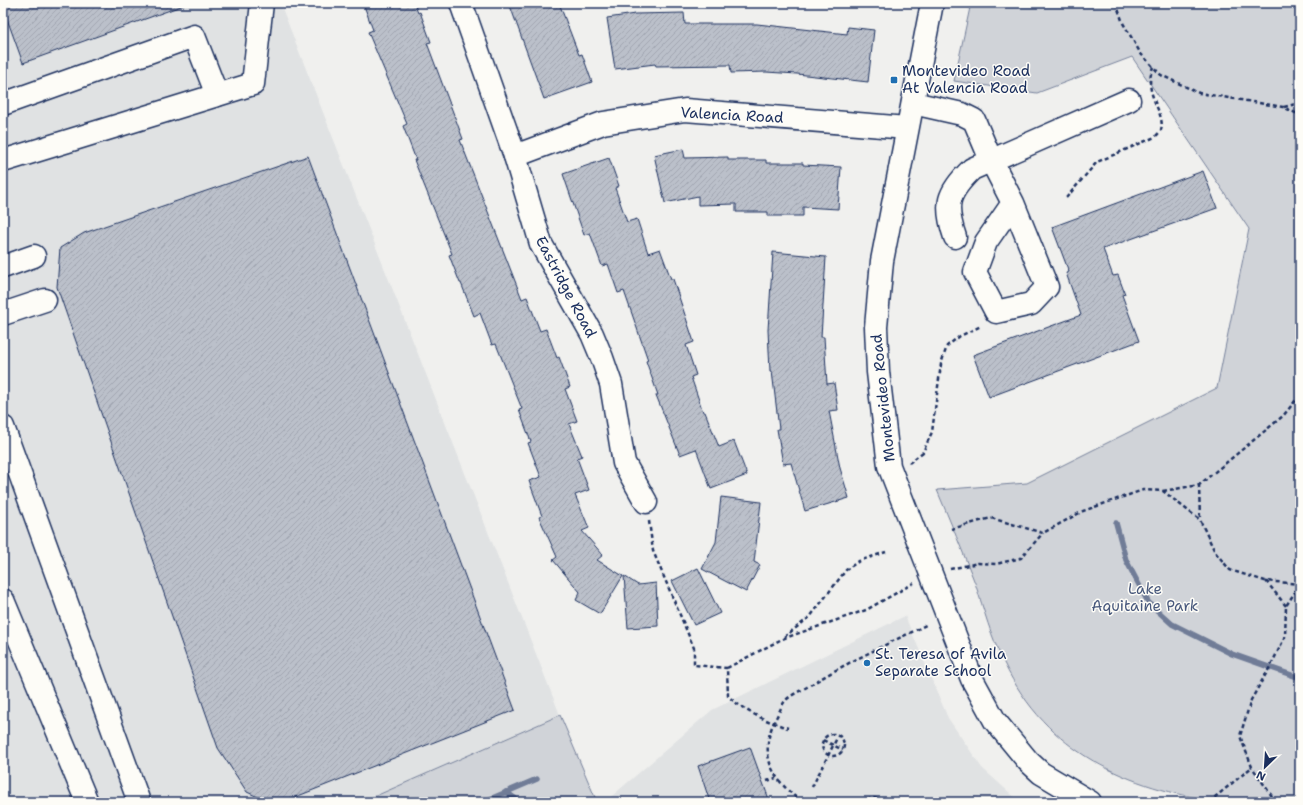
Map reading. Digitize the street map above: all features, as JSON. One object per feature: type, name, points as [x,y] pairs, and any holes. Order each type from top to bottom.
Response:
[{"type":"street","points":[[3,161],[253,84],[262,3]]},
{"type":"street","name":"Eastridge Road","points":[[461,3],[515,156],[541,244],[592,334],[602,358],[611,384],[624,463],[646,502]]},
{"type":"street","name":"Montevideo Road","points":[[932,3],[882,261],[876,327],[878,372],[889,466],[972,679],[995,721],[1028,761],[1041,774],[1090,802]]},
{"type":"street","points":[[3,104],[194,36],[217,95]]},
{"type":"street","points":[[955,237],[948,217],[949,202],[958,182],[972,169],[1129,100]]},
{"type":"street","points":[[913,103],[962,114],[974,120],[991,160],[1013,203],[1047,287],[1031,304],[996,312],[975,272],[986,242],[1013,203]]},
{"type":"street","name":"Valencia Road","points":[[515,156],[603,123],[685,110],[907,128]]},
{"type":"street","points":[[3,267],[34,256]]},
{"type":"street","points":[[3,314],[45,300]]},
{"type":"street","points":[[3,427],[139,802]]},
{"type":"street","points":[[3,600],[87,802]]},
{"type":"path","points":[[1116,3],[1123,23],[1141,54],[1161,75],[1199,93],[1283,107],[1300,115]]},
{"type":"path","points":[[1066,198],[1097,162],[1155,137],[1161,130],[1160,117],[1151,94],[1149,76],[1153,66]]},
{"type":"path","points":[[1283,107],[1300,103]]},
{"type":"path","points":[[893,475],[923,452],[932,432],[941,364],[947,346],[960,336],[994,322],[996,312]]},
{"type":"path","points":[[646,502],[653,551],[694,648],[694,665],[727,668],[782,639],[866,610],[931,573],[978,563],[996,564],[1021,558],[1043,533],[1089,509],[1143,490],[1163,491],[1199,485],[1284,416],[1300,395]]},
{"type":"path","points":[[1199,485],[1200,520],[1214,552],[1230,570],[1265,581],[1300,584],[1286,606],[1285,637],[1251,700],[1240,736],[1252,767],[1276,802]]},
{"type":"path","points":[[1163,491],[1200,520]]},
{"type":"path","points":[[951,530],[991,518],[1043,533]]},
{"type":"path","points":[[782,639],[810,617],[846,570],[859,561],[886,552]]},
{"type":"path","points":[[1265,581],[1286,606]]},
{"type":"path","points":[[802,802],[776,778],[771,767],[768,754],[768,738],[773,723],[786,699],[827,674],[947,614]]},
{"type":"path","points":[[727,668],[728,696],[739,707],[773,723],[788,728]]},
{"type":"path","points":[[828,735],[838,736],[843,742],[843,750],[835,757],[828,756],[823,750],[823,740],[828,735]]},
{"type":"path","points":[[812,787],[838,736]]},
{"type":"path","points":[[823,740],[843,750]]},
{"type":"path","points":[[1209,802],[1252,767]]},
{"type":"path","points":[[767,781],[776,778]]},
{"type":"path","points":[[860,802],[873,798],[892,800]]},
{"type":"shaded area","points":[[3,3],[280,3],[560,715],[362,802],[3,802]]},
{"type":"shaded area","name":"St. Teresa of Avila Separate School","points":[[905,616],[948,718],[982,768],[1020,802],[605,802],[712,710]]},
{"type":"green space","name":"Lake Aquitaine Park","points":[[971,3],[1300,3],[1300,802],[1230,803],[1186,796],[1153,787],[1122,776],[1093,761],[1067,743],[1043,721],[1022,694],[1004,663],[995,643],[975,583],[937,490],[1027,483],[1217,388],[1249,229],[1132,57],[1037,93],[954,81]]},
{"type":"green space","points":[[560,715],[597,802],[362,802]]},
{"type":"building","points":[[3,3],[184,3],[184,5],[23,63],[3,8]]},
{"type":"building","points":[[363,3],[414,3],[418,13],[420,12],[431,42],[427,43],[463,139],[460,140],[522,299],[527,297],[540,331],[546,329],[557,358],[559,357],[570,387],[565,389],[577,421],[569,424],[582,456],[577,458],[589,490],[575,495],[589,528],[582,531],[603,555],[597,560],[623,576],[600,614],[576,600],[580,592],[553,560],[557,557],[539,517],[542,516],[529,481],[541,477],[528,443],[531,442],[519,410],[522,409],[496,344],[492,345],[480,313],[474,316],[449,255],[452,254],[414,160],[416,160],[403,126],[407,124],[368,32],[373,30]]},
{"type":"building","points":[[509,3],[559,3],[579,55],[582,54],[592,82],[544,99]]},
{"type":"building","points":[[684,13],[685,24],[757,24],[847,34],[848,27],[874,30],[868,82],[797,74],[766,72],[731,73],[730,65],[656,66],[655,64],[615,69],[607,18],[635,14]]},
{"type":"building","points":[[683,149],[685,158],[728,157],[728,160],[766,160],[766,163],[803,163],[803,165],[841,167],[838,209],[803,207],[803,216],[768,216],[768,212],[736,212],[736,204],[698,205],[698,196],[665,203],[654,155]]},
{"type":"building","points":[[308,156],[515,710],[283,802],[269,802],[247,792],[218,748],[57,287],[60,248],[84,233]]},
{"type":"building","points":[[609,158],[619,186],[615,188],[627,222],[637,219],[648,253],[660,249],[671,279],[673,279],[694,342],[686,345],[696,375],[691,377],[703,412],[705,412],[719,447],[734,441],[747,475],[711,489],[696,449],[680,455],[656,395],[658,395],[646,361],[648,360],[624,291],[618,293],[608,264],[602,266],[590,233],[584,235],[563,174]]},
{"type":"building","points":[[1203,171],[1217,208],[1103,249],[1113,276],[1118,275],[1125,294],[1122,295],[1139,341],[989,397],[973,355],[1081,315],[1066,273],[1069,272],[1052,227]]},
{"type":"building","points":[[773,252],[826,257],[821,337],[824,337],[827,384],[834,383],[838,410],[829,411],[840,468],[849,498],[805,511],[791,463],[783,464],[777,429],[779,429],[772,371],[770,371],[768,330]]},
{"type":"building","points":[[721,497],[761,502],[754,562],[760,565],[746,592],[702,569],[716,542]]},
{"type":"building","points":[[698,568],[720,613],[694,625],[672,581]]},
{"type":"building","points":[[624,576],[638,585],[656,583],[658,626],[628,628]]},
{"type":"building","points":[[750,747],[770,802],[710,802],[698,766]]},
{"type":"waterway","points":[[1116,523],[1126,560],[1148,602],[1172,624],[1232,654],[1300,678]]},
{"type":"waterway","points":[[483,802],[537,779]]},
{"type":"waterway","points":[[506,792],[520,802]]},
{"type":"place","name":"Montevideo Road At Valencia Road","points":[[894,80]]},
{"type":"place","name":"St. Teresa of Avila Separate School","points":[[867,663]]}]
